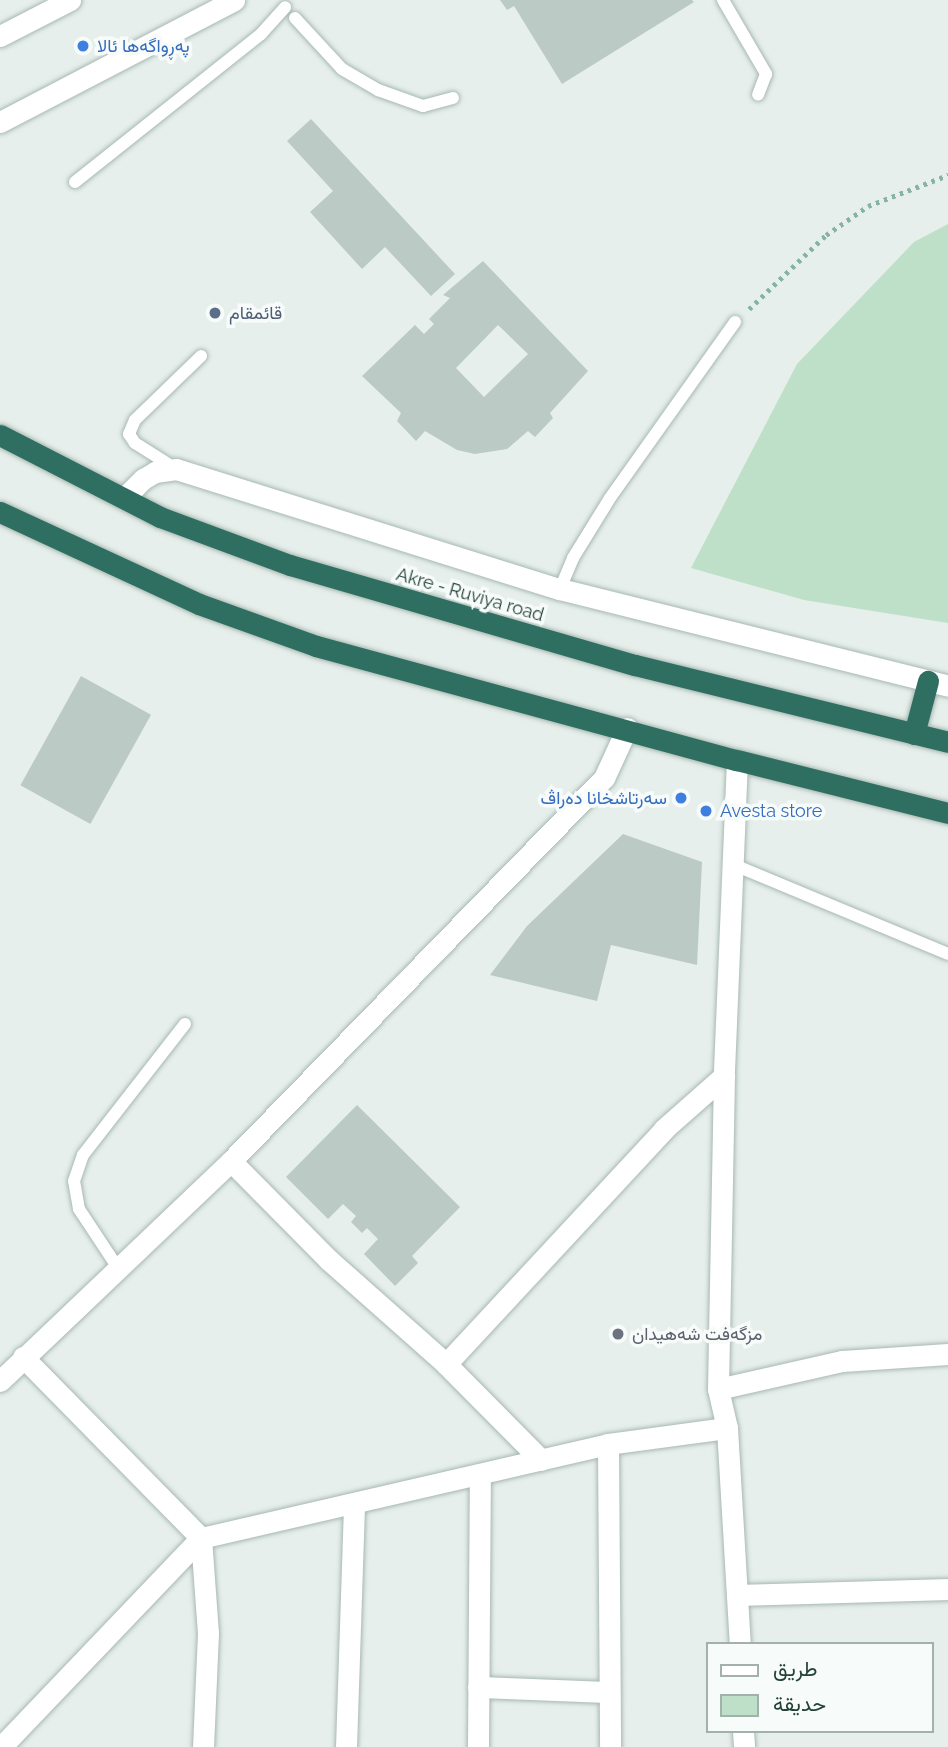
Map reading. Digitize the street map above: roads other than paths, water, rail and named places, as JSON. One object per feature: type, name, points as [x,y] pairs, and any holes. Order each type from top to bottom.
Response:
[{"type":"highway","name":"Akre - Ruviya road","points":[[0,435],[160,517],[277,560],[409,601],[635,665],[948,742]]},
{"type":"highway","points":[[0,512],[199,604],[316,646],[737,760],[948,813]]},
{"type":"highway","points":[[914,734],[938,684]]},
{"type":"street","points":[[0,36],[70,0]]},
{"type":"street","points":[[0,122],[234,0]]},
{"type":"street","points":[[124,498],[143,479],[155,472],[176,469],[560,589],[938,684]]},
{"type":"street","points":[[0,1381],[231,1161],[604,778],[627,729]]},
{"type":"street","points":[[737,760],[724,1076],[718,1389],[727,1428],[740,1642]]},
{"type":"street","points":[[446,1364],[664,1129],[724,1076]]},
{"type":"street","points":[[231,1161],[329,1260],[446,1364],[541,1460]]},
{"type":"street","points":[[718,1389],[842,1361],[948,1354]]},
{"type":"street","points":[[23,1357],[201,1538],[208,1633],[203,1747]]},
{"type":"street","points":[[10,1744],[201,1538],[354,1505],[608,1444],[727,1428]]},
{"type":"street","points":[[608,1444],[610,1747]]},
{"type":"street","points":[[478,1747],[480,1475]]},
{"type":"street","points":[[346,1747],[354,1505]]},
{"type":"street","points":[[738,1595],[948,1589]]},
{"type":"street","points":[[478,1687],[609,1692]]},
{"type":"lane","points":[[723,0],[766,74],[758,95]]},
{"type":"lane","points":[[75,182],[261,34],[285,7]]},
{"type":"lane","points":[[295,18],[342,69],[378,90],[423,106],[453,98]]},
{"type":"lane","points":[[560,589],[573,558],[610,498],[735,322]]},
{"type":"lane","points":[[176,469],[135,443],[129,434],[135,421],[201,356]]},
{"type":"lane","points":[[732,864],[948,954]]},
{"type":"lane","points":[[118,1268],[79,1209],[74,1181],[83,1155],[185,1024]]},
{"type":"place","name":"پەڕواگەها ئالا","points":[[83,46]]},
{"type":"place","name":"قائمقام","points":[[215,313]]},
{"type":"place","name":"سەرتاشخانا دەراڤ","points":[[681,798]]},
{"type":"place","name":"Avesta store","points":[[706,811]]},
{"type":"place","name":"مزگەفت شه‌هيدان","points":[[618,1334]]}]
